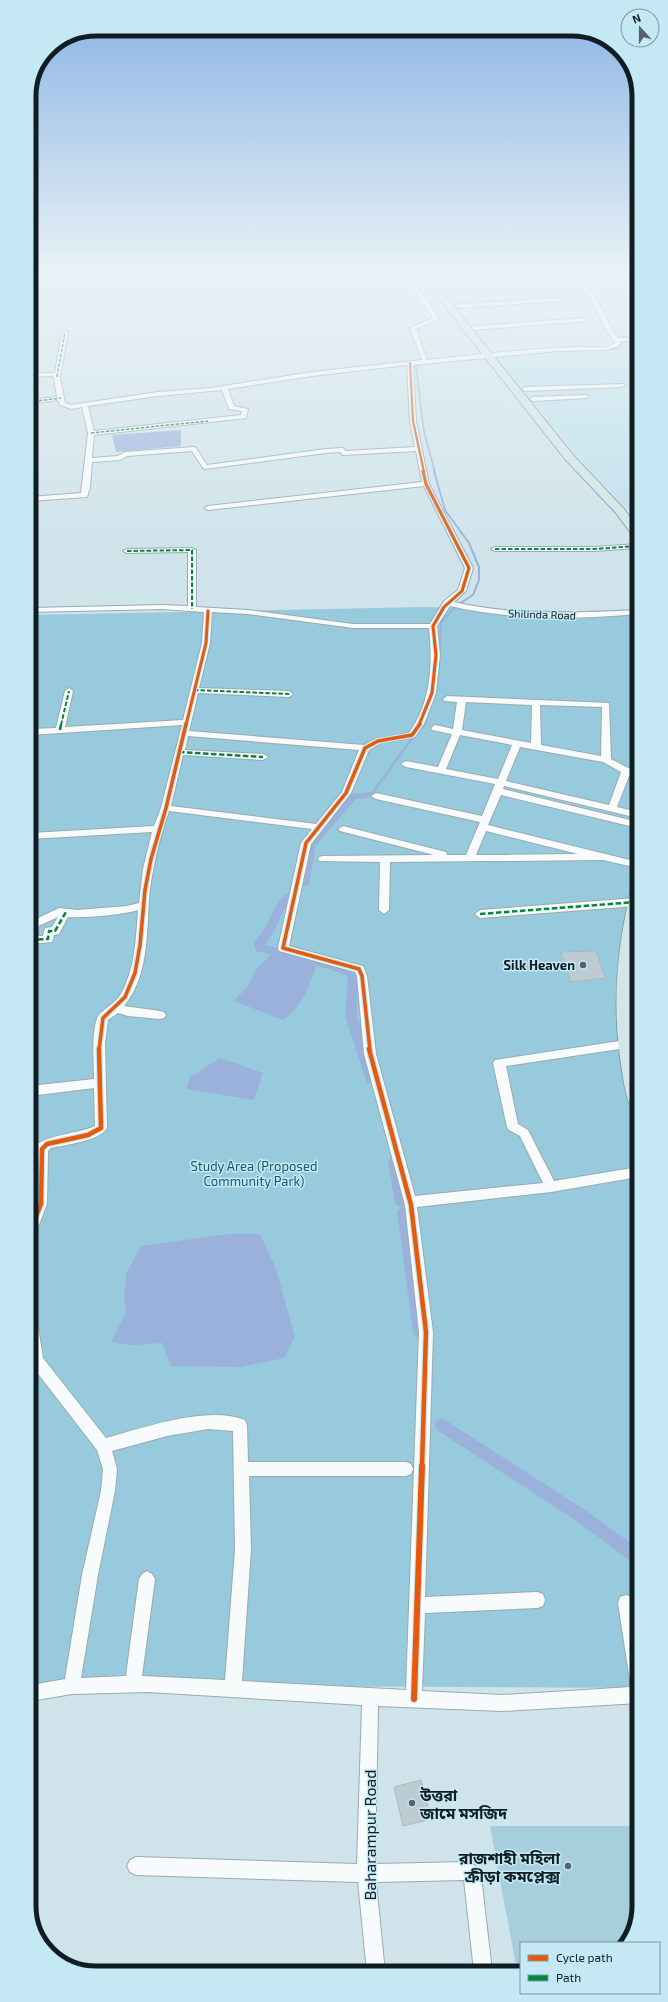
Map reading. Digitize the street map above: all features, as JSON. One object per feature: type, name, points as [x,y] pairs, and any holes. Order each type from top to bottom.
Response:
[{"type":"main road","points":[[502,367],[569,458],[620,511],[632,527]]},
{"type":"main road","points":[[504,367],[533,399],[574,450],[632,516]]},
{"type":"main road","points":[[632,922],[627,947],[624,1000],[626,1044],[632,1074]]},
{"type":"street","points":[[59,367],[57,377],[60,398],[62,404],[71,407],[158,394],[224,388],[312,374],[371,367]]},
{"type":"street","points":[[36,732],[185,727],[365,748],[378,741],[412,735],[420,724],[432,693],[436,655],[433,626],[449,603],[462,591],[469,568],[426,484],[413,421],[410,367]]},
{"type":"street","points":[[36,375],[53,374],[57,377]]},
{"type":"street","points":[[524,389],[622,385]]},
{"type":"street","points":[[91,433],[244,417],[245,409],[231,408],[224,388]]},
{"type":"street","points":[[533,399],[586,397]]},
{"type":"street","points":[[36,401],[60,398]]},
{"type":"street","points":[[36,499],[84,495],[91,433],[85,406]]},
{"type":"street","points":[[89,460],[120,458],[125,454],[194,449],[205,467],[277,459],[326,451],[343,450],[343,453],[419,449]]},
{"type":"street","points":[[208,508],[426,484]]},
{"type":"street","points":[[495,549],[594,549],[632,546]]},
{"type":"street","points":[[127,551],[192,550],[192,609]]},
{"type":"street","name":"Shilinda Road","points":[[449,603],[462,607],[487,611],[533,614],[583,615],[632,612]]},
{"type":"street","points":[[36,610],[162,607],[208,611],[248,612],[353,626],[433,626]]},
{"type":"street","points":[[36,1216],[41,1204],[36,1147],[88,1135],[101,1128],[99,1043],[103,1018],[116,1008],[125,996],[136,967],[146,890],[157,829],[166,808],[206,643],[208,611]]},
{"type":"street","points":[[194,690],[289,694]]},
{"type":"street","points":[[60,730],[69,691]]},
{"type":"street","points":[[447,699],[606,705],[606,760]]},
{"type":"street","points":[[441,771],[457,732],[462,700]]},
{"type":"street","points":[[536,703],[536,747]]},
{"type":"street","points":[[435,728],[606,760],[632,773]]},
{"type":"street","points":[[470,858],[516,743]]},
{"type":"street","points":[[365,748],[346,793],[306,843],[283,948],[359,969],[362,976],[370,1054],[410,1202],[426,1332],[414,1699]]},
{"type":"street","points":[[180,752],[263,758]]},
{"type":"street","points":[[406,764],[441,771],[632,823]]},
{"type":"street","points":[[612,809],[626,770]]},
{"type":"street","points":[[499,787],[632,814]]},
{"type":"street","points":[[376,796],[484,823],[632,864]]},
{"type":"street","points":[[166,808],[319,827]]},
{"type":"street","points":[[36,836],[157,829]]},
{"type":"street","points":[[343,829],[459,858]]},
{"type":"street","points":[[323,859],[603,857]]},
{"type":"street","points":[[384,910],[385,858]]},
{"type":"street","points":[[480,914],[632,899]]},
{"type":"street","points":[[36,923],[59,912],[77,914],[127,910],[145,905]]},
{"type":"street","points":[[36,940],[48,939],[49,931],[55,931],[66,912]]},
{"type":"street","points":[[116,1008],[128,1012],[160,1015]]},
{"type":"street","points":[[551,1187],[524,1133],[513,1127],[499,1063],[626,1044]]},
{"type":"street","points":[[36,1090],[100,1084]]},
{"type":"street","points":[[410,1202],[551,1187],[632,1173]]},
{"type":"street","points":[[36,1356],[37,1361],[58,1386],[103,1446],[110,1469],[108,1491],[90,1575],[72,1686]]},
{"type":"street","points":[[103,1446],[167,1429],[208,1422],[240,1425],[243,1549],[233,1689]]},
{"type":"street","points":[[242,1469],[406,1469]]},
{"type":"street","points":[[133,1684],[147,1579]]},
{"type":"street","points":[[417,1605],[537,1600]]},
{"type":"street","points":[[626,1603],[632,1642]]},
{"type":"street","points":[[36,1692],[72,1686],[133,1684],[502,1703],[632,1696]]},
{"type":"street","name":"Baharampur Road","points":[[370,1697],[366,1873],[375,1966]]},
{"type":"street","points":[[136,1866],[366,1873],[468,1871],[472,1876],[482,1966]]},
{"type":"shaded area","points":[[506,367],[632,367],[632,514],[573,451]]},
{"type":"shaded area","points":[[181,430],[181,446],[116,452],[112,435]]},
{"type":"shaded area","points":[[273,953],[291,955],[316,967],[300,1003],[290,1015],[283,1020],[234,1001],[249,985],[256,969]]},
{"type":"shaded area","points":[[220,1058],[263,1073],[254,1100],[186,1089],[190,1077]]},
{"type":"shaded area","points":[[229,1234],[260,1234],[276,1269],[295,1337],[284,1358],[240,1367],[171,1366],[162,1343],[133,1345],[111,1342],[126,1313],[124,1296],[126,1274],[141,1246]]},
{"type":"shaded area","name":"রাজশাহী মহিলা ক্রীড়া কমপ্লেক্স","points":[[490,1826],[632,1826],[631,1918],[626,1933],[621,1942],[520,1942],[520,1966],[516,1966]]},
{"type":"green space","name":"Study Area (Proposed Community Park)","points":[[423,607],[632,613],[632,939],[620,1033],[632,1085],[632,1688],[36,1685],[36,615]]},
{"type":"building","name":"Silk Heaven","points":[[596,951],[605,978],[571,982],[561,952]]},
{"type":"building","name":"উত্তরা জামে মসজিদ","points":[[421,1780],[431,1819],[403,1826],[394,1787]]},
{"type":"waterway","points":[[416,367],[424,432],[435,472]]},
{"type":"waterway","points":[[434,471],[445,510],[469,543],[479,567],[479,580],[473,595],[456,606],[441,623],[440,654]]},
{"type":"waterway","points":[[432,703],[437,691],[439,665]]},
{"type":"waterway","points":[[425,725],[427,715]]},
{"type":"waterway","points":[[371,795],[411,740],[425,724]]},
{"type":"waterway","points":[[304,884],[311,844],[339,810],[353,796],[371,795]]},
{"type":"waterway","points":[[295,893],[282,905],[269,931],[259,943],[260,948],[278,951],[335,967],[353,974],[351,1016],[372,1080]]},
{"type":"waterway","points":[[394,1162],[401,1202]]},
{"type":"waterway","points":[[403,1212],[420,1333]]},
{"type":"waterway","points":[[442,1425],[583,1517],[632,1554]]},
{"type":"marked path","points":[[57,377],[59,367]]},
{"type":"marked path","points":[[36,401],[61,398]]},
{"type":"marked path","points":[[91,433],[208,421]]},
{"type":"marked path","points":[[495,549],[594,549],[632,546]]},
{"type":"marked path","points":[[127,551],[192,550],[192,609]]},
{"type":"marked path","points":[[194,690],[289,694]]},
{"type":"marked path","points":[[60,730],[69,691]]},
{"type":"marked path","points":[[179,752],[263,757]]},
{"type":"marked path","points":[[480,914],[632,902]]},
{"type":"marked path","points":[[36,940],[48,939],[49,931],[55,931],[66,912]]},
{"type":"cycle path","points":[[410,367],[413,421],[426,484],[469,568],[462,591],[444,607],[433,626],[436,655],[432,693],[420,724],[412,735],[378,741],[365,748],[346,793],[306,843],[283,948],[359,969],[362,976],[370,1054],[411,1205],[426,1332],[414,1699]]},
{"type":"cycle path","points":[[36,1216],[41,1204],[42,1149],[47,1144],[88,1135],[101,1128],[99,1043],[103,1018],[118,1006],[125,997],[135,973],[142,931],[145,890],[151,859],[166,808],[206,643],[208,611]]},
{"type":"place","name":"Silk Heaven","points":[[583,965]]},
{"type":"place","name":"উত্তরা জামে মসজিদ","points":[[412,1803]]},
{"type":"place","name":"রাজশাহী মহিলা ক্রীড়া কমপ্লেক্স","points":[[568,1866]]}]
